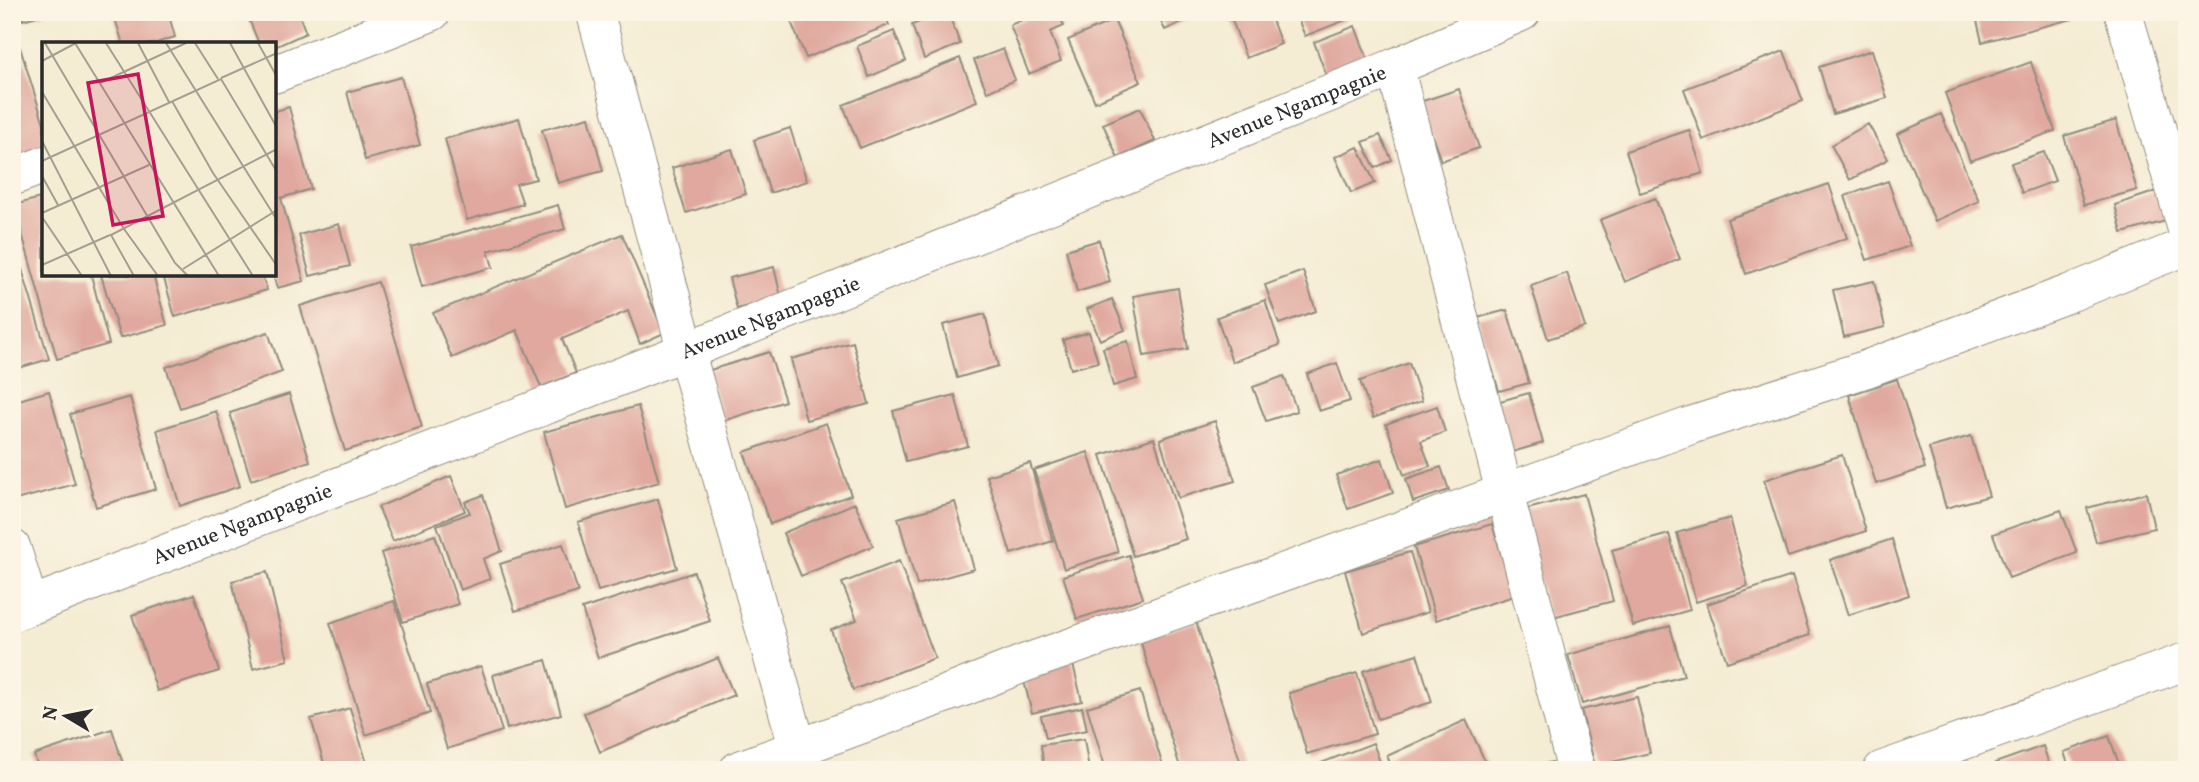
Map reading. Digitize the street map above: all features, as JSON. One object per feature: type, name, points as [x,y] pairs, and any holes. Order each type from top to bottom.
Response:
[{"type":"street","points":[[276,74],[432,12]]},
{"type":"street","points":[[595,12],[686,351],[801,758]]},
{"type":"street","name":"Avenue Ngampagnie","points":[[21,609],[686,351],[1395,67],[1522,12]]},
{"type":"street","points":[[2123,12],[2187,231]]},
{"type":"street","points":[[1395,67],[1576,770]]},
{"type":"street","points":[[12,177],[42,166]]},
{"type":"street","points":[[738,770],[801,758],[1025,663],[1692,425],[1866,369],[2187,246]]},
{"type":"street","points":[[12,548],[21,609]]},
{"type":"street","points":[[1882,770],[2187,661]]},
{"type":"building","points":[[20,12],[46,12],[46,13],[23,20]]},
{"type":"building","points":[[113,12],[168,12],[175,37],[159,42],[122,42]]},
{"type":"building","points":[[246,12],[298,12],[306,33],[276,47],[276,42],[258,42]]},
{"type":"building","points":[[787,12],[884,12],[889,25],[806,58]]},
{"type":"building","points":[[948,12],[960,44],[924,59],[912,25]]},
{"type":"building","points":[[1041,12],[1058,12],[1064,26],[1050,32],[1061,61],[1029,74],[1010,25]]},
{"type":"building","points":[[1156,12],[1203,12],[1165,30]]},
{"type":"building","points":[[1229,12],[1269,12],[1281,44],[1246,58]]},
{"type":"building","points":[[1295,12],[1344,12],[1346,20],[1305,36]]},
{"type":"building","points":[[1975,12],[2070,12],[2072,19],[1982,42]]},
{"type":"building","points":[[1114,20],[1141,82],[1095,102],[1068,40]]},
{"type":"building","points":[[12,22],[42,118],[42,150],[12,159]]},
{"type":"building","points":[[1355,26],[1368,60],[1327,77],[1314,42]]},
{"type":"building","points":[[894,31],[906,61],[869,77],[857,46]]},
{"type":"building","points":[[1003,49],[1015,80],[987,92],[974,60]]},
{"type":"building","points":[[1872,50],[1887,98],[1833,114],[1819,67]]},
{"type":"building","points":[[1784,51],[1803,101],[1703,140],[1684,89]]},
{"type":"building","points":[[960,58],[977,101],[860,148],[843,105]]},
{"type":"building","points":[[2031,62],[2055,131],[1970,161],[1945,93]]},
{"type":"building","points":[[401,77],[420,145],[365,160],[347,92]]},
{"type":"building","points":[[1459,89],[1479,148],[1441,161],[1420,102]]},
{"type":"building","points":[[289,107],[311,189],[281,198],[304,281],[277,288],[273,276],[276,276],[276,111]]},
{"type":"building","points":[[1140,108],[1155,141],[1118,158],[1103,124]]},
{"type":"building","points":[[1941,114],[1979,201],[1935,221],[1897,134]]},
{"type":"building","points":[[589,117],[603,171],[558,183],[542,130]]},
{"type":"building","points":[[519,118],[536,179],[516,184],[523,204],[467,220],[445,139]]},
{"type":"building","points":[[2116,120],[2137,190],[2084,205],[2064,136]]},
{"type":"building","points":[[1868,124],[1888,159],[1850,180],[1831,145]]},
{"type":"building","points":[[790,128],[807,181],[770,193],[754,140]]},
{"type":"building","points":[[1689,130],[1703,173],[1640,193],[1626,151]]},
{"type":"building","points":[[1380,135],[1392,160],[1375,168],[1363,142]]},
{"type":"building","points":[[1358,147],[1375,183],[1351,193],[1335,157]]},
{"type":"building","points":[[732,149],[746,194],[686,213],[672,168]]},
{"type":"building","points":[[2044,152],[2055,181],[2022,193],[2011,163]]},
{"type":"building","points":[[1888,181],[1910,246],[1867,260],[1845,196]]},
{"type":"building","points":[[1829,184],[1847,238],[1746,274],[1727,219]]},
{"type":"building","points":[[2163,189],[2173,219],[2122,233],[2115,205]]},
{"type":"building","points":[[42,198],[42,276],[91,276],[109,344],[57,359],[14,205]]},
{"type":"building","points":[[1655,198],[1680,259],[1625,282],[1600,220]]},
{"type":"building","points":[[558,205],[565,229],[488,251],[493,267],[422,287],[411,247]]},
{"type":"building","points":[[339,224],[350,266],[310,276],[299,235]]},
{"type":"building","points":[[622,234],[664,333],[640,344],[628,311],[562,339],[576,373],[541,387],[517,330],[452,358],[433,313]]},
{"type":"building","points":[[12,236],[49,359],[12,370]]},
{"type":"building","points":[[1099,240],[1110,282],[1077,292],[1066,250]]},
{"type":"building","points":[[774,267],[781,297],[737,309],[729,278]]},
{"type":"building","points":[[1303,271],[1316,311],[1279,324],[1265,285]]},
{"type":"building","points":[[1567,273],[1585,327],[1548,339],[1531,286]]},
{"type":"building","points":[[101,276],[153,276],[167,325],[120,338]]},
{"type":"building","points":[[163,276],[262,276],[267,290],[175,317]]},
{"type":"building","points":[[1874,281],[1885,327],[1844,337],[1833,290]]},
{"type":"building","points":[[378,282],[422,427],[345,451],[300,306]]},
{"type":"building","points":[[1178,288],[1188,349],[1144,356],[1133,296]]},
{"type":"building","points":[[1112,299],[1125,330],[1100,340],[1087,309]]},
{"type":"building","points":[[1265,300],[1280,345],[1232,362],[1217,317]]},
{"type":"building","points":[[1507,310],[1529,383],[1499,391],[1477,318]]},
{"type":"building","points":[[985,314],[998,366],[957,378],[943,325]]},
{"type":"building","points":[[268,332],[282,372],[180,408],[166,367]]},
{"type":"building","points":[[1089,332],[1098,362],[1071,369],[1063,340]]},
{"type":"building","points":[[1128,341],[1137,379],[1113,386],[1103,348]]},
{"type":"building","points":[[853,342],[869,404],[806,420],[791,359]]},
{"type":"building","points":[[769,352],[785,401],[723,421],[707,371]]},
{"type":"building","points":[[1337,363],[1350,401],[1319,411],[1307,374]]},
{"type":"building","points":[[1409,363],[1422,401],[1373,418],[1360,381]]},
{"type":"building","points":[[1284,376],[1297,411],[1266,421],[1253,387]]},
{"type":"building","points":[[1897,379],[1925,468],[1876,484],[1849,395]]},
{"type":"building","points":[[49,391],[75,484],[12,501],[12,402]]},
{"type":"building","points":[[1529,393],[1543,443],[1502,455],[1486,405]]},
{"type":"building","points":[[289,394],[310,461],[251,480],[230,413]]},
{"type":"building","points":[[955,395],[968,446],[906,462],[893,411]]},
{"type":"building","points":[[130,397],[156,489],[96,507],[70,414]]},
{"type":"building","points":[[638,406],[659,482],[565,509],[544,432]]},
{"type":"building","points":[[1437,406],[1445,432],[1421,441],[1430,466],[1404,475],[1386,424]]},
{"type":"building","points":[[216,411],[240,486],[180,506],[157,430]]},
{"type":"building","points":[[1215,421],[1235,481],[1178,498],[1160,439]]},
{"type":"building","points":[[826,423],[851,495],[770,524],[744,452]]},
{"type":"building","points":[[1971,436],[1989,496],[1946,508],[1929,448]]},
{"type":"building","points":[[1154,438],[1186,539],[1133,556],[1101,455]]},
{"type":"building","points":[[1088,452],[1118,552],[1064,569],[1034,470]]},
{"type":"building","points":[[1842,455],[1866,531],[1788,557],[1764,480]]},
{"type":"building","points":[[1382,459],[1393,493],[1348,509],[1336,475]]},
{"type":"building","points":[[1030,463],[1053,541],[1011,554],[987,476]]},
{"type":"building","points":[[1441,467],[1449,490],[1413,502],[1406,479]]},
{"type":"building","points":[[451,476],[465,511],[393,541],[378,507]]},
{"type":"building","points":[[2146,493],[2154,528],[2096,542],[2087,508]]},
{"type":"building","points":[[1584,494],[1613,601],[1549,618],[1520,511]]},
{"type":"building","points":[[483,495],[502,551],[483,559],[490,579],[460,590],[437,525],[470,513],[465,502]]},
{"type":"building","points":[[658,499],[677,568],[598,591],[578,522]]},
{"type":"building","points":[[955,502],[974,569],[917,585],[898,518]]},
{"type":"building","points":[[855,503],[873,546],[801,576],[783,533]]},
{"type":"building","points":[[2061,510],[2077,553],[2009,578],[1993,534]]},
{"type":"building","points":[[1730,518],[1748,586],[1696,602],[1677,533]]},
{"type":"building","points":[[1492,524],[1514,596],[1436,620],[1414,547]]},
{"type":"building","points":[[1669,534],[1690,610],[1633,626],[1612,550]]},
{"type":"building","points":[[435,535],[458,604],[403,622],[381,553]]},
{"type":"building","points":[[1892,539],[1909,595],[1848,615],[1830,560]]},
{"type":"building","points":[[563,544],[578,592],[515,611],[500,564]]},
{"type":"building","points":[[1410,552],[1428,612],[1363,633],[1345,571]]},
{"type":"building","points":[[1129,555],[1143,598],[1077,619],[1063,576]]},
{"type":"building","points":[[899,561],[935,658],[853,690],[831,630],[857,620],[842,583]]},
{"type":"building","points":[[267,572],[288,660],[253,669],[232,581]]},
{"type":"building","points":[[694,572],[710,621],[598,658],[582,609]]},
{"type":"building","points":[[1792,576],[1810,635],[1727,662],[1707,604]]},
{"type":"building","points":[[194,594],[219,671],[157,691],[132,615]]},
{"type":"building","points":[[394,601],[430,713],[366,735],[330,623]]},
{"type":"building","points":[[1196,622],[1243,770],[1181,770],[1140,640]]},
{"type":"building","points":[[1670,626],[1684,676],[1582,704],[1568,655]]},
{"type":"building","points":[[1417,654],[1432,702],[1378,719],[1363,671]]},
{"type":"building","points":[[718,658],[734,695],[600,752],[584,713]]},
{"type":"building","points":[[546,660],[561,714],[507,729],[493,675]]},
{"type":"building","points":[[1072,660],[1082,701],[1032,713],[1022,673]]},
{"type":"building","points":[[481,666],[502,731],[447,749],[427,684]]},
{"type":"building","points":[[1357,673],[1375,734],[1307,754],[1289,693]]},
{"type":"building","points":[[1140,691],[1164,770],[1106,770],[1087,707]]},
{"type":"building","points":[[1637,697],[1650,753],[1595,766],[1581,710]]},
{"type":"building","points":[[1082,707],[1087,730],[1046,738],[1041,716]]},
{"type":"building","points":[[350,708],[369,770],[326,770],[311,719]]},
{"type":"building","points":[[1466,720],[1489,770],[1393,770],[1387,756]]},
{"type":"building","points":[[112,729],[125,770],[39,770],[34,755]]},
{"type":"building","points":[[2109,736],[2121,770],[2070,770],[2064,752]]},
{"type":"building","points":[[1084,739],[1089,770],[1044,770],[1041,745]]},
{"type":"building","points":[[1373,743],[1383,770],[1323,770],[1321,763]]},
{"type":"building","points":[[2043,746],[2051,770],[1998,770],[1995,763]]},
{"type":"building","points":[[13,751],[19,770],[12,770]]},
{"type":"building","points":[[1552,762],[1554,770],[1525,770],[1525,769]]}]
